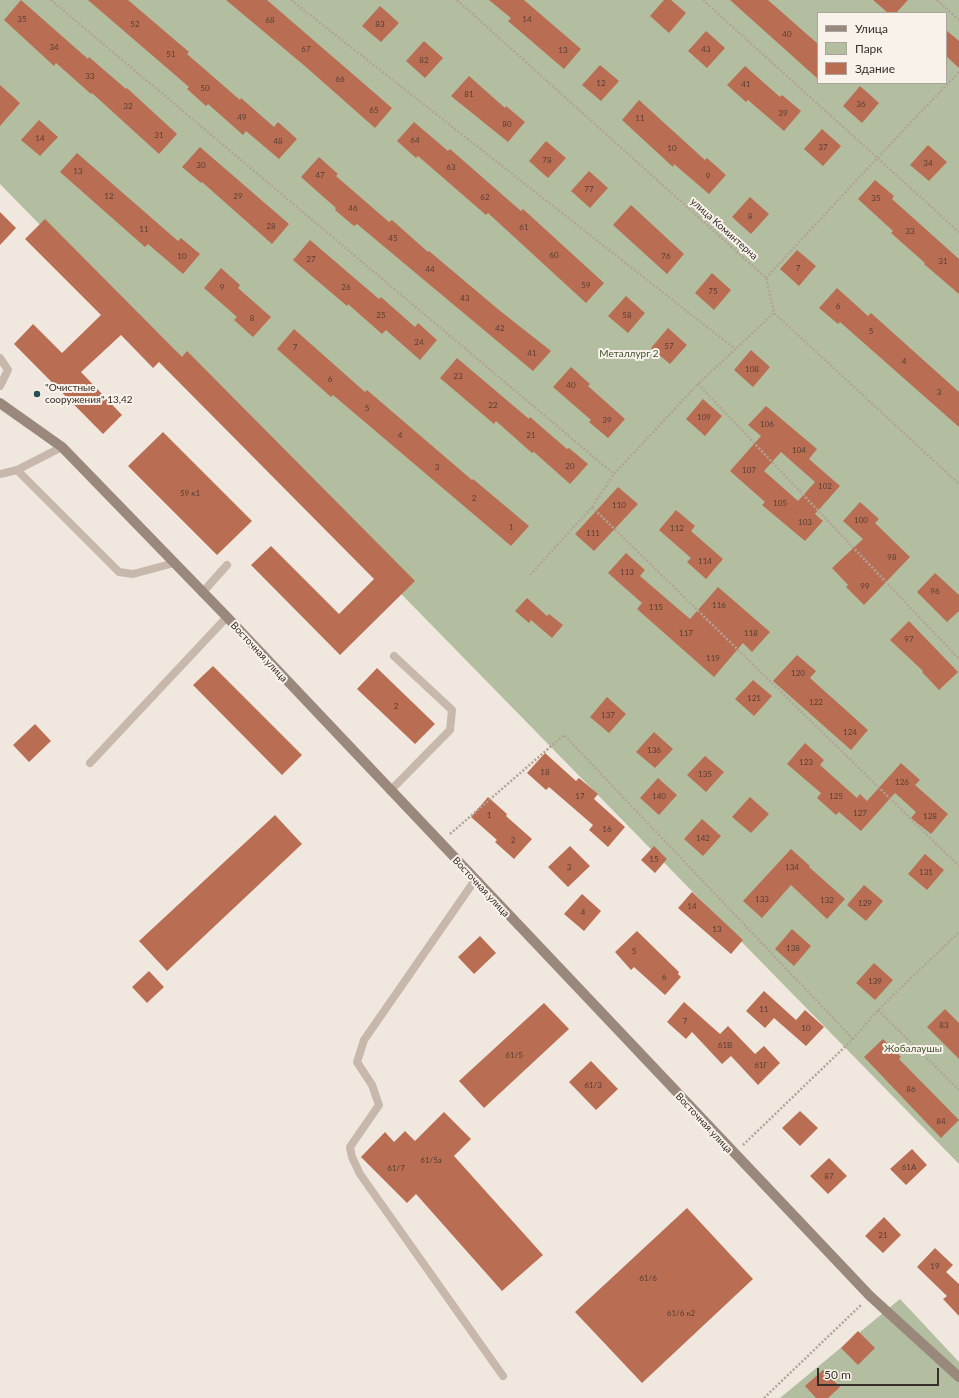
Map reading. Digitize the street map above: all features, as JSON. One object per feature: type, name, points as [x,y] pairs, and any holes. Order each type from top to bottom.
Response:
[{"type":"main road","name":"Восточная улица","points":[[0,403],[62,447],[226,617],[870,1296],[959,1377]]},
{"type":"lane","points":[[0,358],[8,370],[0,386]]},
{"type":"lane","points":[[0,474],[17,470],[62,447]]},
{"type":"lane","points":[[17,470],[119,572],[133,574],[174,563]]},
{"type":"lane","points":[[202,593],[227,565]]},
{"type":"lane","points":[[90,763],[226,617]]},
{"type":"lane","points":[[390,791],[450,730],[452,710],[394,656]]},
{"type":"lane","points":[[475,880],[364,1040],[357,1062],[372,1085],[379,1105],[350,1147],[352,1157],[360,1174],[503,1376]]},
{"type":"path","points":[[51,0],[614,474]]},
{"type":"path","points":[[291,0],[735,349]]},
{"type":"path","name":"улица Коминтерна","points":[[456,0],[766,278]]},
{"type":"path","points":[[703,0],[959,232]]},
{"type":"path","points":[[937,0],[959,20]]},
{"type":"path","points":[[959,72],[766,278],[774,312],[959,484]]},
{"type":"path","points":[[530,575],[592,507],[614,474],[698,384],[774,312]]},
{"type":"path","points":[[698,384],[959,659]]},
{"type":"path","points":[[592,507],[959,866]]},
{"type":"path","points":[[439,843],[564,735],[853,1038]]},
{"type":"path","points":[[734,1154],[853,1038],[878,1010],[959,932]]},
{"type":"path","points":[[878,1010],[959,1090]]},
{"type":"path","points":[[764,1398],[870,1296]]},
{"type":"green space","name":"Металлург 2","points":[[0,0],[959,0],[959,1164],[0,184]]},
{"type":"green space","points":[[900,1299],[959,1362],[959,1398],[780,1398]]},
{"type":"building","points":[[21,0],[88,59],[89,57],[126,89],[127,88],[177,134],[159,154],[92,93],[91,94],[56,63],[54,66],[4,20]]},
{"type":"building","points":[[88,0],[128,0],[189,52],[187,54],[240,100],[241,98],[274,127],[278,122],[297,139],[279,159],[246,131],[243,135],[208,104],[206,106],[187,89],[189,87]]},
{"type":"building","points":[[226,0],[267,0],[392,108],[375,128],[306,67]]},
{"type":"building","points":[[489,0],[524,0],[581,49],[564,69],[508,21],[511,18]]},
{"type":"building","points":[[664,0],[671,0],[686,13],[669,33],[650,16]]},
{"type":"building","points":[[730,0],[768,0],[817,43],[817,78]]},
{"type":"building","points":[[873,0],[908,0],[897,12],[887,12]]},
{"type":"building","points":[[380,6],[399,23],[381,42],[362,26]]},
{"type":"building","points":[[706,31],[725,48],[707,68],[688,51]]},
{"type":"building","points":[[947,31],[959,41],[959,68],[947,57]]},
{"type":"building","points":[[424,41],[443,58],[425,78],[406,61]]},
{"type":"building","points":[[600,65],[619,81],[601,101],[582,85]]},
{"type":"building","points":[[745,66],[780,97],[782,95],[801,111],[784,131],[748,100],[746,102],[727,85]]},
{"type":"building","points":[[469,76],[505,108],[506,106],[525,122],[508,142],[451,96]]},
{"type":"building","points":[[0,85],[20,103],[0,126]]},
{"type":"building","points":[[860,86],[879,103],[862,123],[843,106]]},
{"type":"building","points":[[639,100],[705,160],[707,158],[726,175],[709,194],[674,164],[673,167],[622,120]]},
{"type":"building","points":[[39,120],[58,137],[40,156],[21,140]]},
{"type":"building","points":[[414,122],[448,151],[450,149],[521,211],[523,209],[604,283],[586,303],[488,213],[486,215],[418,156],[416,158],[397,141]]},
{"type":"building","points":[[822,129],[841,146],[823,166],[804,149]]},
{"type":"building","points":[[546,141],[566,158],[548,178],[529,161]]},
{"type":"building","points":[[928,145],[947,162],[929,181],[910,165]]},
{"type":"building","points":[[200,147],[289,224],[272,244],[202,182],[201,183],[182,167]]},
{"type":"building","points":[[77,153],[178,241],[181,238],[200,254],[183,274],[148,244],[145,247],[60,172]]},
{"type":"building","points":[[319,157],[338,174],[336,176],[389,222],[392,220],[428,252],[429,251],[499,310],[551,351],[533,371],[357,224],[354,226],[301,177]]},
{"type":"building","points":[[589,171],[608,188],[590,208],[571,191]]},
{"type":"building","points":[[875,180],[894,196],[892,199],[959,259],[959,294],[891,233],[893,231],[858,199]]},
{"type":"building","points":[[750,197],[769,214],[751,234],[732,217]]},
{"type":"building","points":[[631,205],[684,254],[667,274],[613,225]]},
{"type":"building","points":[[0,212],[16,228],[0,245]]},
{"type":"building","points":[[45,219],[182,357],[187,351],[415,581],[340,655],[251,565],[271,546],[339,614],[374,579],[159,362],[153,368],[121,335],[81,372],[122,415],[103,434],[14,344],[33,324],[62,353],[101,315],[25,239]]},
{"type":"building","points":[[310,240],[379,299],[381,297],[415,327],[418,323],[437,340],[420,360],[386,330],[382,334],[348,304],[347,306],[293,260]]},
{"type":"building","points":[[797,250],[816,266],[799,286],[780,269]]},
{"type":"building","points":[[221,268],[240,285],[238,288],[271,317],[253,337],[234,320],[237,317],[204,288]]},
{"type":"building","points":[[712,273],[731,290],[714,310],[695,293]]},
{"type":"building","points":[[837,288],[868,316],[871,313],[959,392],[959,427],[840,322],[838,324],[819,308]]},
{"type":"building","points":[[626,296],[645,313],[628,333],[608,316]]},
{"type":"building","points":[[668,328],[687,345],[670,364],[651,348]]},
{"type":"building","points":[[294,329],[365,392],[367,390],[472,480],[473,479],[529,526],[511,546],[333,395],[331,397],[277,349]]},
{"type":"building","points":[[751,350],[770,367],[753,387],[734,370]]},
{"type":"building","points":[[457,358],[529,419],[530,417],[567,449],[569,448],[588,464],[570,484],[496,421],[494,424],[440,378]]},
{"type":"building","points":[[571,367],[590,384],[588,386],[625,419],[608,438],[589,422],[591,420],[553,387]]},
{"type":"building","points":[[703,399],[722,416],[705,436],[686,419]]},
{"type":"building","points":[[766,406],[817,449],[809,459],[840,486],[815,514],[823,521],[805,541],[762,505],[765,502],[730,471],[761,436],[748,425]],"holes":[[[781,452],[815,482],[798,501],[764,471]]]},
{"type":"building","points":[[163,432],[252,521],[217,555],[128,466]]},
{"type":"building","points":[[618,487],[638,504],[594,551],[575,534]]},
{"type":"building","points":[[860,502],[879,519],[875,523],[910,557],[864,605],[846,587],[848,585],[832,568],[863,539],[843,521]]},
{"type":"building","points":[[676,510],[695,526],[691,531],[723,559],[706,579],[687,562],[691,558],[659,530]]},
{"type":"building","points":[[626,553],[645,570],[640,576],[690,619],[718,587],[770,632],[752,652],[743,643],[714,677],[637,609],[642,603],[608,573]]},
{"type":"building","points":[[935,573],[959,595],[959,611],[947,622],[917,592]]},
{"type":"building","points":[[527,598],[547,616],[549,614],[563,625],[552,638],[531,620],[529,623],[515,611]]},
{"type":"building","points":[[909,621],[958,672],[939,690],[922,672],[923,671],[890,640]]},
{"type":"building","points":[[797,655],[816,671],[810,678],[868,730],[851,750],[773,681]]},
{"type":"building","points":[[213,666],[302,755],[282,775],[193,685]]},
{"type":"building","points":[[377,668],[435,724],[415,744],[357,689]]},
{"type":"building","points":[[753,680],[772,696],[754,716],[735,699]]},
{"type":"building","points":[[607,697],[626,714],[609,733],[590,717]]},
{"type":"building","points":[[35,724],[51,741],[29,762],[13,745]]},
{"type":"building","points":[[654,732],[673,749],[655,768],[636,752]]},
{"type":"building","points":[[805,743],[824,760],[820,765],[857,798],[860,794],[867,801],[901,763],[920,780],[915,785],[948,814],[931,834],[911,818],[916,812],[895,793],[861,831],[839,812],[836,815],[817,798],[821,793],[787,764]]},
{"type":"building","points":[[545,753],[576,781],[579,778],[598,794],[594,799],[625,827],[608,847],[589,830],[593,825],[549,787],[546,790],[527,773]]},
{"type":"building","points":[[705,756],[724,772],[706,792],[687,775]]},
{"type":"building","points":[[658,778],[677,795],[659,815],[640,798]]},
{"type":"building","points":[[488,797],[507,814],[506,816],[532,839],[514,859],[495,842],[497,840],[471,817]]},
{"type":"building","points":[[750,797],[769,814],[751,833],[732,817]]},
{"type":"building","points":[[275,815],[302,844],[167,971],[139,941]]},
{"type":"building","points":[[702,819],[721,836],[703,856],[684,839]]},
{"type":"building","points":[[570,846],[590,866],[568,887],[548,867]]},
{"type":"building","points":[[654,846],[667,859],[655,873],[641,860]]},
{"type":"building","points":[[791,849],[845,899],[827,919],[791,885],[762,918],[743,901]]},
{"type":"building","points":[[925,854],[944,870],[927,890],[908,874]]},
{"type":"building","points":[[864,885],[883,901],[866,921],[847,905]]},
{"type":"building","points":[[692,892],[743,940],[731,954],[678,908]]},
{"type":"building","points":[[582,894],[601,911],[584,931],[564,914]]},
{"type":"building","points":[[792,929],[811,946],[794,966],[775,949]]},
{"type":"building","points":[[637,931],[679,972],[678,974],[681,977],[665,995],[634,967],[631,970],[615,952]]},
{"type":"building","points":[[480,936],[496,953],[474,974],[458,957]]},
{"type":"building","points":[[874,963],[893,980],[875,1000],[856,983]]},
{"type":"building","points":[[149,971],[164,987],[147,1003],[132,987]]},
{"type":"building","points":[[764,991],[796,1020],[805,1010],[824,1027],[806,1046],[774,1018],[765,1028],[746,1011]]},
{"type":"building","points":[[684,1002],[720,1034],[728,1026],[755,1054],[764,1046],[780,1063],[758,1085],[731,1056],[722,1064],[692,1032],[686,1039],[667,1022]]},
{"type":"building","points":[[544,1003],[569,1029],[484,1108],[459,1081]]},
{"type":"building","points":[[945,1009],[959,1023],[959,1059],[927,1027]]},
{"type":"building","points":[[883,1039],[901,1057],[899,1059],[959,1120],[941,1138],[864,1057]]},
{"type":"building","points":[[591,1061],[618,1089],[596,1110],[569,1082]]},
{"type":"building","points":[[800,1111],[818,1128],[800,1146],[782,1128]]},
{"type":"building","points":[[444,1112],[471,1139],[454,1156],[543,1255],[502,1291],[416,1194],[407,1203],[361,1157],[385,1132],[394,1142],[405,1131],[415,1141]]},
{"type":"building","points":[[912,1149],[927,1165],[906,1185],[890,1169]]},
{"type":"building","points":[[829,1158],[847,1176],[828,1194],[810,1176]]},
{"type":"building","points":[[687,1208],[753,1279],[642,1383],[575,1312]]},
{"type":"building","points":[[884,1217],[901,1235],[883,1253],[865,1236]]},
{"type":"building","points":[[935,1248],[953,1265],[946,1272],[959,1284],[959,1316],[943,1299],[947,1296],[917,1267]]},
{"type":"building","points":[[858,1331],[875,1348],[858,1365],[841,1348]]},
{"type":"building","points":[[823,1370],[840,1387],[828,1398],[816,1398],[805,1386]]},
{"type":"place","name":"\"Очистные сооружения\" 13,42","points":[[37,394]]},
{"type":"park label","name":"Жобалаушы","points":[[913,1049]]}]
